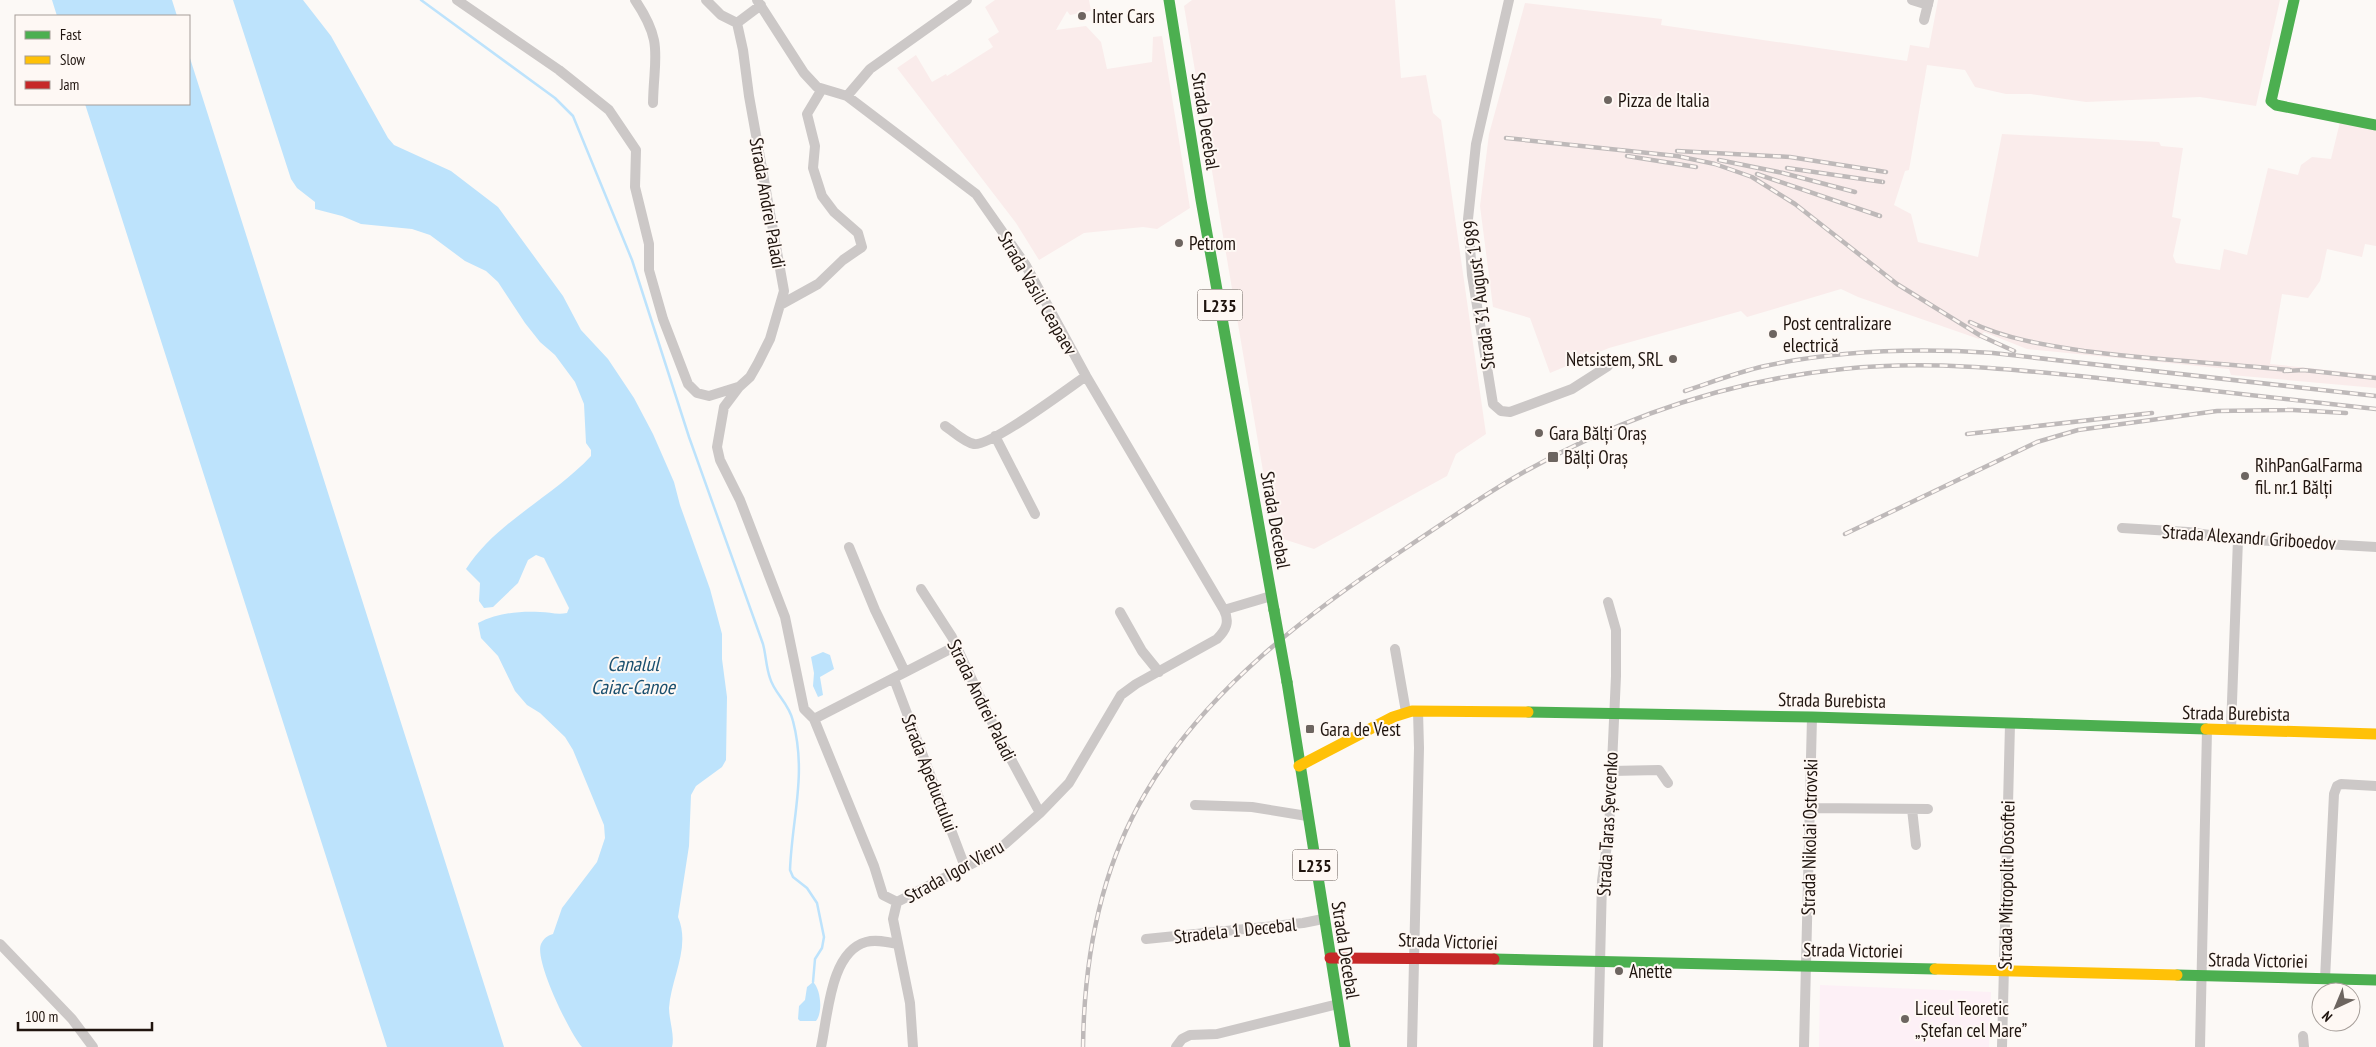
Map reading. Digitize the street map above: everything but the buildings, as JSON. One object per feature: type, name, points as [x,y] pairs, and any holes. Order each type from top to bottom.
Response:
[{"type":"street","points":[[457,0],[559,70],[609,110],[636,150],[635,187],[649,244],[649,270],[663,319],[688,384],[697,393],[709,396],[738,387]]},
{"type":"street","points":[[635,0],[654,35],[656,60],[653,103]]},
{"type":"street","points":[[706,0],[721,15],[737,23],[759,3]]},
{"type":"street","points":[[847,96],[870,70],[967,0]]},
{"type":"street","name":"Strada Decebal","points":[[1169,0],[1201,200],[1287,682],[1344,1047]]},
{"type":"street","name":"Strada 31 August 1989","points":[[1509,0],[1476,144],[1468,211],[1472,275],[1493,404],[1501,411],[1510,412],[1578,386],[1608,366]]},
{"type":"street","points":[[1912,0],[1929,2],[1924,20]]},
{"type":"street","points":[[2294,0],[2271,101],[2284,107],[2376,125]]},
{"type":"street","name":"Strada Vasili Ceapaev","points":[[759,3],[804,73],[822,89],[847,96],[976,194],[1025,264],[1086,376],[1224,610]]},
{"type":"street","name":"Strada Andrei Paladi","points":[[737,23],[784,291],[770,339],[750,377],[738,387]]},
{"type":"street","points":[[779,306],[818,284],[843,260],[862,247],[860,238],[854,228],[825,201],[814,171],[815,146],[807,114],[822,89]]},
{"type":"street","points":[[945,426],[973,444],[980,444],[1086,376]]},
{"type":"street","points":[[738,387],[724,408],[717,447],[720,460],[740,500],[786,618],[804,709],[814,719],[874,866],[883,895],[897,902]]},
{"type":"street","points":[[995,436],[1035,514]]},
{"type":"street","name":"Strada Alexandr Griboedov","points":[[2122,528],[2188,532],[2238,539],[2376,546]]},
{"type":"street","points":[[2231,730],[2238,539]]},
{"type":"street","points":[[849,547],[874,610],[906,672]]},
{"type":"street","name":"Strada Andrei Paladi","points":[[921,589],[956,646],[1002,742],[1040,813]]},
{"type":"street","points":[[1224,610],[1271,596]]},
{"type":"street","name":"Strada Taras Șevcenko","points":[[1598,1047],[1602,881],[1609,830],[1617,639],[1608,602]]},
{"type":"street","name":"Strada Igor Vieru","points":[[913,1047],[910,1003],[893,919],[897,902],[989,856],[1040,813],[1069,783],[1118,699],[1136,684],[1222,635],[1227,626],[1224,610]]},
{"type":"street","points":[[1120,612],[1142,650],[1159,672]]},
{"type":"street","points":[[814,719],[956,646]]},
{"type":"street","points":[[1395,649],[1412,712],[1419,748],[1412,1047]]},
{"type":"street","name":"Strada Apeductului","points":[[894,679],[965,867]]},
{"type":"street","name":"Strada Burebista","points":[[1300,766],[1375,725],[1412,712],[1470,710],[1613,715],[1812,717],[2376,734]]},
{"type":"street","name":"Strada Nikolai Ostrovski","points":[[1804,1047],[1812,717]]},
{"type":"street","name":"Strada Mitropolit Dosoftei","points":[[2002,1047],[2010,724]]},
{"type":"street","points":[[2200,1047],[2208,730]]},
{"type":"street","points":[[1611,771],[1659,770],[1668,783]]},
{"type":"street","points":[[2325,979],[2334,794],[2337,786],[2342,784],[2376,786]]},
{"type":"street","points":[[1195,805],[1252,807],[1307,816]]},
{"type":"street","points":[[1810,808],[1928,810]]},
{"type":"street","points":[[1912,809],[1916,845]]},
{"type":"street","name":"Stradela 1 Decebal","points":[[1146,939],[1303,923],[1323,919]]},
{"type":"street","points":[[821,1047],[833,986],[841,965],[850,950],[873,941],[897,944]]},
{"type":"street","points":[[0,944],[72,1019],[93,1047]]},
{"type":"street","name":"Strada Victoriei","points":[[1330,958],[1414,957],[2376,980]]},
{"type":"street","points":[[1176,1047],[1182,1039],[1190,1035],[1217,1034],[1338,1004]]},
{"type":"street","points":[[2303,1036],[2304,1047]]},
{"type":"shaded area","points":[[995,0],[1089,0],[1091,11],[1070,15],[1067,11],[1056,30],[1086,26],[1101,42],[1107,69],[1152,62],[1153,37],[1162,36],[1190,208],[1157,229],[1143,227],[1084,233],[1039,260],[1016,223],[897,68],[916,55],[932,82],[946,74],[947,76],[993,47],[988,39],[999,32],[985,7]]},
{"type":"shaded area","points":[[1192,0],[1395,0],[1401,78],[1426,75],[1433,113],[1441,120],[1486,434],[1456,454],[1447,476],[1314,549],[1274,536],[1184,6]]},
{"type":"shaded area","points":[[1938,0],[2280,0],[2256,106],[2200,97],[2086,102],[2031,94],[2006,94],[1975,87],[1965,70],[1927,65],[1909,170],[1905,171],[1894,205],[1911,214],[1918,242],[1978,257],[2002,134],[2159,142],[2161,146],[2183,148],[2172,217],[2181,219],[2173,256],[2176,263],[2220,270],[2224,249],[2247,255],[2268,168],[2298,175],[2301,165],[2312,157],[2331,159],[2340,122],[2376,130],[2376,246],[2365,244],[2362,257],[2327,249],[2320,281],[2308,298],[2282,294],[2270,364],[2376,375],[2376,388],[2231,375],[2229,369],[2027,349],[1984,332],[1979,339],[1858,297],[1841,289],[1747,317],[1741,311],[1609,348],[1550,373],[1530,318],[1493,307],[1480,206],[1489,134],[1525,3],[1662,19],[1661,25],[1907,61],[1910,45],[1929,48]]},
{"type":"shaded area","name":"Liceul Teoretic „Ștefan cel Mare”","points":[[1820,985],[1991,992],[1989,1047],[1819,1047]]},
{"type":"water","points":[[52,0],[172,0],[177,15],[57,15]]},
{"type":"water","name":"Canalul Caiac-Canoe","points":[[233,0],[303,0],[331,36],[388,138],[394,145],[451,171],[498,207],[563,296],[581,330],[608,359],[634,398],[653,434],[674,482],[680,505],[710,589],[722,634],[722,659],[727,697],[726,760],[722,767],[696,786],[691,795],[689,846],[678,917],[681,928],[681,951],[669,1008],[673,1038],[672,1047],[582,1047],[554,997],[543,965],[540,952],[541,944],[546,937],[553,934],[562,908],[597,862],[605,838],[604,825],[573,750],[565,737],[540,713],[527,705],[515,691],[498,656],[481,638],[478,623],[493,617],[516,612],[560,614],[567,613],[569,608],[544,558],[536,555],[528,560],[518,583],[493,607],[484,608],[479,601],[480,583],[466,569],[493,537],[576,471],[591,456],[591,450],[586,443],[584,404],[575,382],[555,355],[540,342],[525,323],[498,282],[486,271],[465,261],[430,235],[412,229],[361,224],[342,216],[315,209],[315,202],[297,188],[291,179]]},
{"type":"water","points":[[190,58],[504,1047],[387,1047],[85,105],[190,105]]},
{"type":"water","points":[[823,652],[830,655],[834,669],[820,677],[823,695],[818,697],[813,686],[814,673],[811,657]]},
{"type":"water","points":[[813,982],[818,990],[820,1013],[816,1021],[800,1021],[798,1019],[799,1006],[805,1000],[807,987]]},
{"type":"waterway","points":[[421,0],[555,98],[573,116],[632,260],[689,437],[763,644],[770,678],[793,721],[797,741],[799,778],[790,870],[793,877],[807,888],[817,903],[824,937],[822,948],[815,959],[813,982]]},
{"type":"railway","points":[[1506,138],[1677,156],[1715,164],[1752,177],[1795,204],[1897,284],[1981,336],[2014,351]]},
{"type":"railway","points":[[1677,151],[1790,157],[1886,172]]},
{"type":"railway","points":[[1627,156],[1696,167]]},
{"type":"railway","points":[[1719,160],[1783,173],[1855,192]]},
{"type":"railway","points":[[1787,168],[1883,182]]},
{"type":"railway","points":[[1757,174],[1880,216]]},
{"type":"railway","points":[[1970,322],[2012,337],[2040,344],[2084,351],[2290,370]]},
{"type":"railway","points":[[1685,391],[1745,371],[1793,361],[1850,354],[1936,351],[1993,353],[2376,396]]},
{"type":"railway","points":[[1083,1047],[1084,1014],[1091,949],[1106,885],[1116,853],[1129,823],[1145,794],[1170,756],[1198,721],[1228,687],[1261,656],[1332,600],[1479,499],[1561,452],[1638,418],[1719,392],[1801,374],[1875,366],[1907,365],[2002,369],[2376,409]]},
{"type":"railway","points":[[2284,371],[2303,370],[2376,378]]},
{"type":"railway","points":[[1845,534],[2037,442],[2078,430],[2217,411],[2293,410],[2346,413]]},
{"type":"railway","points":[[1967,434],[2152,413]]},
{"type":"traffic: fast","points":[[1169,0],[1201,200],[1274,610]]},
{"type":"traffic: fast","points":[[2294,0],[2271,101],[2276,105],[2376,125]]},
{"type":"traffic: fast","points":[[1274,610],[1287,682]]},
{"type":"traffic: fast","points":[[1287,682],[1345,1047]]},
{"type":"traffic: fast","points":[[1528,712],[1812,717],[2206,729]]},
{"type":"traffic: fast","points":[[1494,959],[1935,969]]},
{"type":"traffic: fast","points":[[2177,975],[2376,980]]},
{"type":"traffic: slow","points":[[1299,766],[1393,717],[1412,711],[1528,712]]},
{"type":"traffic: slow","points":[[2206,729],[2376,734]]},
{"type":"traffic: slow","points":[[1935,969],[2177,975]]},
{"type":"traffic: jam","points":[[1330,958],[1494,959]]},
{"type":"place","name":"Inter Cars","points":[[1082,16]]},
{"type":"place","name":"Pizza de Italia","points":[[1608,100]]},
{"type":"place","name":"Petrom","points":[[1179,243]]},
{"type":"place","name":"Post centralizare electrică","points":[[1773,334]]},
{"type":"place","name":"Netsistem, SRL","points":[[1673,359]]},
{"type":"place","name":"Gara Bălți Oraș","points":[[1539,433]]},
{"type":"place","name":"Bălți Oraș","points":[[1553,457]]},
{"type":"place","name":"RihPanGalFarma fil. nr.1 Bălți","points":[[2245,476]]},
{"type":"place","name":"Gara de Vest","points":[[1310,729]]},
{"type":"place","name":"Anette","points":[[1619,971]]},
{"type":"place","name":"Liceul Teoretic „Ștefan cel Mare”","points":[[1905,1019]]}]
